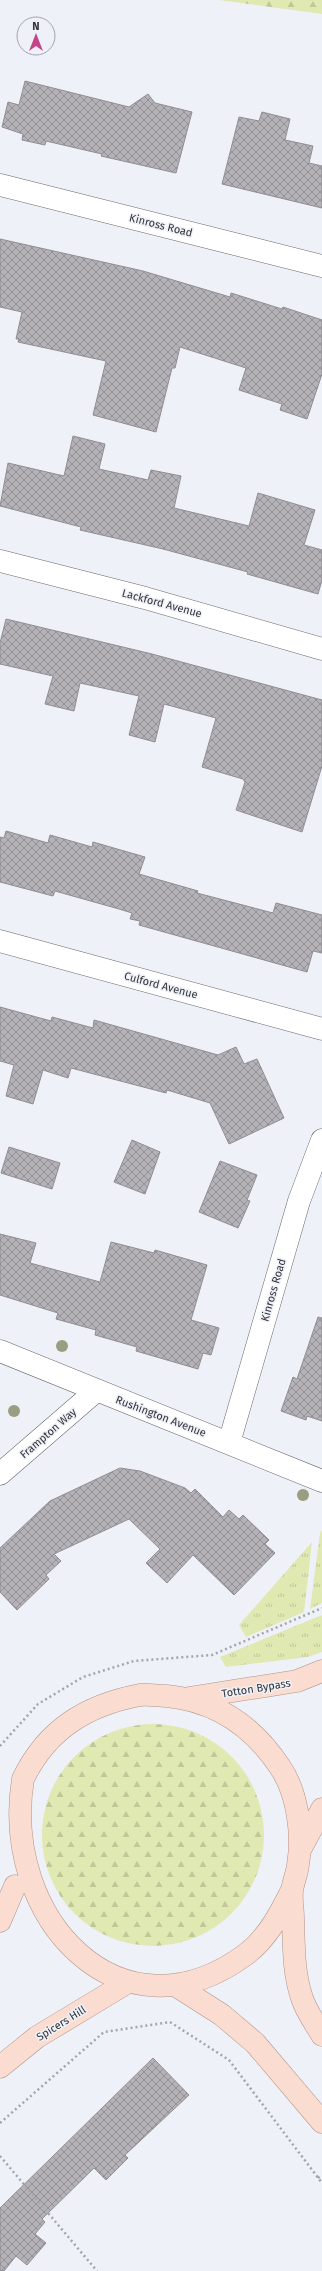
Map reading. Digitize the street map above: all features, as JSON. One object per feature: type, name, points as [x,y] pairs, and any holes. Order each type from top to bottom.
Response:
[{"type":"main road","name":"Totton Bypass","points":[[188,1698],[297,1681],[322,1671]]},
{"type":"main road","points":[[144,1695],[188,1698],[226,1713],[258,1737],[282,1770],[297,1808],[300,1848],[298,1870],[292,1890],[274,1925],[247,1954],[213,1974],[175,1985],[150,1987],[125,1984],[88,1971],[57,1950],[32,1921],[15,1886],[8,1842],[14,1799],[33,1759],[62,1727],[101,1704],[144,1695]]},
{"type":"main road","points":[[300,1848],[322,1809]]},
{"type":"main road","points":[[0,1921],[15,1886]]},
{"type":"main road","points":[[292,1890],[295,1962],[302,1999],[322,2035]]},
{"type":"main road","name":"Spicers Hill","points":[[0,2067],[36,2037],[125,1984]]},
{"type":"main road","points":[[175,1985],[222,2015],[255,2044],[322,2122]]},
{"type":"street","name":"Kinross Road","points":[[0,185],[322,266]]},
{"type":"street","name":"Lackford Avenue","points":[[0,561],[145,598],[322,648]]},
{"type":"street","name":"Culford Avenue","points":[[0,941],[322,1030]]},
{"type":"street","name":"Kinross Road","points":[[229,1442],[299,1201],[322,1140]]},
{"type":"street","name":"Rushington Avenue","points":[[0,1351],[96,1391],[229,1442],[322,1481]]},
{"type":"street","name":"Frampton Way","points":[[0,1474],[96,1391]]},
{"type":"path","points":[[0,2123],[104,2032],[170,2022],[229,2060],[322,2183]]},
{"type":"path","points":[[0,2156],[97,2271]]},
{"type":"path","points":[[318,2178],[322,2175]]},
{"type":"green space","points":[[219,0],[322,0],[322,14]]},
{"type":"green space","points":[[322,1530],[322,1603],[310,1609],[320,1533]]},
{"type":"green space","points":[[312,1542],[304,1612],[246,1637],[239,1625]]},
{"type":"green space","points":[[322,1615],[322,1652],[308,1657],[226,1667],[220,1657]]},
{"type":"green space","points":[[142,1724],[164,1724],[185,1728],[196,1732],[215,1742],[232,1756],[246,1773],[256,1792],[262,1813],[264,1835],[262,1857],[256,1878],[246,1897],[232,1914],[215,1928],[185,1942],[164,1946],[142,1946],[121,1942],[91,1928],[67,1906],[60,1897],[46,1867],[42,1846],[42,1824],[46,1803],[60,1773],[82,1749],[91,1742],[121,1728]]},
{"type":"building","points":[[25,81],[129,107],[148,94],[155,103],[192,112],[176,173],[101,156],[102,154],[46,141],[45,145],[22,140],[23,134],[2,127],[8,102],[19,105]]},
{"type":"building","points":[[262,112],[290,119],[285,140],[313,146],[309,163],[322,166],[322,208],[222,184],[239,117],[259,121]]},
{"type":"building","points":[[0,239],[143,271],[230,297],[231,293],[282,309],[283,307],[322,320],[322,374],[307,419],[280,410],[282,404],[239,390],[246,368],[180,347],[175,368],[172,368],[156,432],[93,415],[106,361],[18,342],[19,339],[16,339],[22,312],[0,307]]},
{"type":"building","points":[[73,436],[105,444],[99,469],[148,480],[151,470],[181,476],[174,508],[249,526],[258,493],[315,510],[304,545],[322,550],[322,580],[318,594],[247,574],[248,572],[163,549],[80,530],[81,527],[0,506],[8,463],[64,476]]},
{"type":"building","points":[[6,619],[152,654],[322,700],[322,766],[302,832],[236,810],[245,782],[243,779],[202,767],[216,718],[164,704],[155,742],[129,735],[139,696],[80,683],[74,711],[45,704],[53,676],[0,664],[0,643]]},
{"type":"building","points":[[6,831],[48,843],[50,835],[92,847],[93,842],[145,857],[139,874],[198,891],[197,893],[273,913],[276,903],[322,915],[322,953],[313,951],[307,972],[139,925],[140,921],[130,919],[132,913],[119,909],[55,891],[53,896],[0,882],[0,837],[4,838]]},
{"type":"building","points":[[0,1007],[51,1021],[52,1017],[93,1028],[94,1020],[218,1055],[236,1047],[244,1064],[257,1059],[284,1118],[229,1144],[210,1103],[167,1090],[166,1093],[71,1068],[68,1078],[43,1070],[33,1104],[6,1096],[14,1065],[0,1061]]},
{"type":"building","points":[[132,1140],[160,1152],[145,1194],[114,1182]]},
{"type":"building","points":[[9,1147],[60,1163],[52,1189],[1,1173]]},
{"type":"building","points":[[220,1161],[257,1175],[247,1200],[250,1201],[238,1228],[199,1212]]},
{"type":"building","points":[[0,1234],[36,1243],[30,1263],[100,1282],[111,1242],[154,1253],[155,1250],[207,1265],[191,1320],[219,1328],[211,1355],[203,1353],[198,1369],[136,1351],[137,1347],[95,1335],[96,1330],[56,1319],[58,1313],[0,1295]]},
{"type":"building","points":[[318,1317],[322,1318],[322,1421],[307,1416],[306,1420],[281,1411],[293,1377],[297,1379]]},
{"type":"building","points":[[120,1468],[140,1471],[185,1488],[191,1493],[195,1489],[223,1517],[229,1510],[239,1519],[243,1515],[269,1540],[265,1544],[275,1553],[234,1595],[193,1555],[167,1583],[146,1563],[160,1549],[129,1519],[54,1554],[61,1561],[46,1575],[49,1579],[17,1610],[0,1592],[0,1548],[50,1501]]},
{"type":"building","points":[[153,2058],[189,2095],[125,2155],[128,2158],[106,2180],[94,2168],[42,2219],[45,2222],[35,2234],[46,2243],[27,2265],[16,2256],[4,2271],[0,2271],[0,2208]]}]
